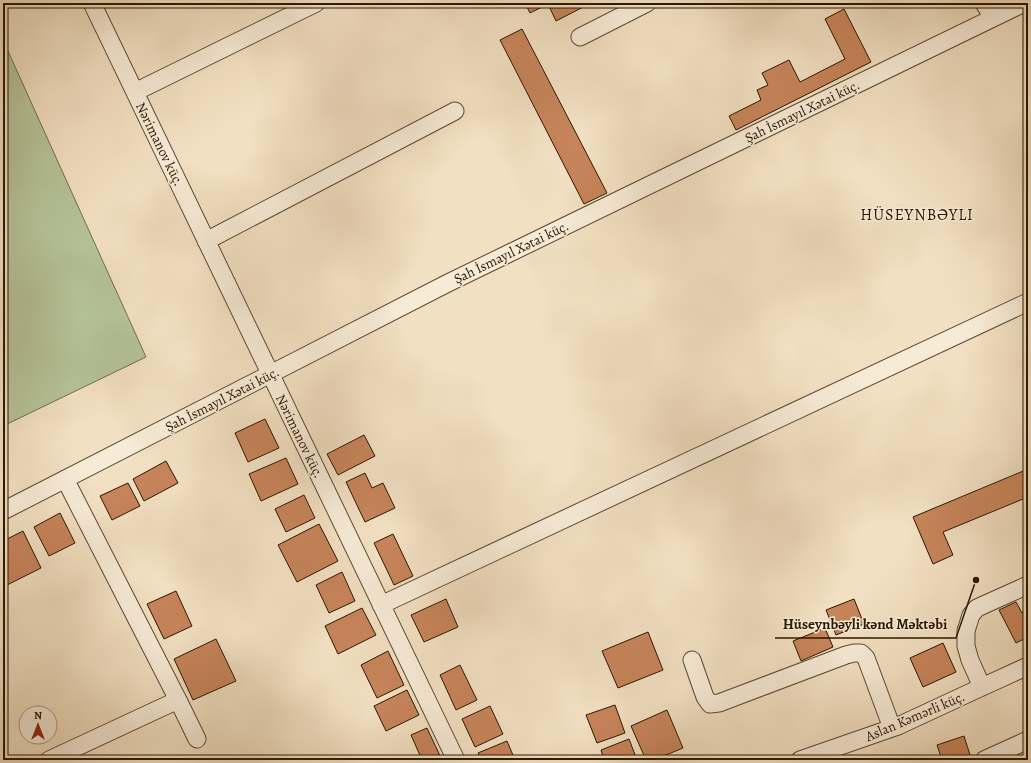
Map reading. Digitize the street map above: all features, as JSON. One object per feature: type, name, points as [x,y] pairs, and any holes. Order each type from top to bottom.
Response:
[{"type":"street","name":"Nərimanov küç.","points":[[92,3],[456,760]]},
{"type":"street","points":[[135,92],[316,3]]},
{"type":"street","points":[[580,38],[647,3]]},
{"type":"street","points":[[984,3],[993,18]]},
{"type":"street","name":"Şah İsmayıl Xətai küç.","points":[[3,511],[455,280],[1024,3]]},
{"type":"street","points":[[206,241],[455,111]]},
{"type":"street","points":[[381,606],[1028,302]]},
{"type":"street","points":[[65,479],[197,739]]},
{"type":"street","points":[[982,688],[970,660],[966,646],[966,631],[971,615],[977,608],[1028,585]]},
{"type":"street","points":[[692,660],[705,697],[710,704],[719,703],[846,655],[861,653],[866,658],[892,728]]},
{"type":"street","name":"Aslan Kəmərli küç.","points":[[800,760],[892,728],[1028,666]]},
{"type":"street","points":[[49,760],[178,700]]},
{"type":"street","points":[[984,760],[1028,740]]},
{"type":"green space","points":[[3,40],[146,357],[3,426]]},
{"type":"building","points":[[525,3],[591,3],[556,21],[548,4],[530,13]]},
{"type":"building","points":[[844,9],[871,62],[736,130],[729,116],[761,100],[757,90],[768,85],[762,73],[789,60],[800,82],[845,59],[825,19]]},
{"type":"building","points":[[522,29],[607,193],[584,204],[500,40]]},
{"type":"building","points":[[265,419],[279,448],[248,462],[235,433]]},
{"type":"building","points":[[364,435],[375,456],[338,475],[327,454]]},
{"type":"building","points":[[286,458],[298,484],[261,501],[249,474]]},
{"type":"building","points":[[166,461],[178,483],[144,501],[133,479]]},
{"type":"building","points":[[1028,469],[1028,497],[943,532],[953,555],[933,564],[913,517]]},
{"type":"building","points":[[365,473],[372,488],[383,483],[395,508],[365,522],[346,482]]},
{"type":"building","points":[[128,483],[140,506],[112,520],[100,496]]},
{"type":"building","points":[[304,495],[315,518],[286,532],[275,509]]},
{"type":"building","points":[[60,513],[75,543],[49,556],[34,527]]},
{"type":"building","points":[[319,524],[338,561],[297,582],[278,545]]},
{"type":"building","points":[[23,531],[41,568],[3,587],[3,541]]},
{"type":"building","points":[[393,534],[413,576],[394,585],[374,543]]},
{"type":"building","points":[[342,572],[355,601],[329,613],[316,585]]},
{"type":"building","points":[[176,591],[192,626],[164,639],[147,604]]},
{"type":"building","points":[[446,599],[458,627],[424,642],[411,615]]},
{"type":"building","points":[[854,599],[864,624],[836,635],[826,610]]},
{"type":"building","points":[[1016,602],[1022,613],[1028,610],[1028,637],[1016,643],[999,610]]},
{"type":"building","points":[[362,608],[376,635],[338,654],[325,626]]},
{"type":"building","points":[[825,628],[833,647],[801,661],[793,641]]},
{"type":"building","points":[[648,632],[663,670],[618,688],[602,651]]},
{"type":"building","points":[[216,639],[236,681],[193,700],[174,659]]},
{"type":"building","points":[[943,643],[956,672],[923,687],[910,658]]},
{"type":"building","points":[[388,651],[404,685],[377,698],[361,665]]},
{"type":"building","points":[[460,665],[477,700],[456,710],[440,675]]},
{"type":"building","points":[[407,690],[419,715],[386,731],[374,706]]},
{"type":"building","points":[[615,705],[625,733],[597,743],[586,715]]},
{"type":"building","points":[[490,706],[503,734],[475,747],[462,719]]},
{"type":"building","points":[[667,710],[683,748],[654,760],[646,760],[631,726]]},
{"type":"building","points":[[427,728],[442,760],[422,760],[411,735]]},
{"type":"building","points":[[964,736],[971,758],[964,760],[942,760],[937,745]]},
{"type":"building","points":[[629,739],[637,760],[604,760],[601,750]]},
{"type":"building","points":[[507,741],[515,760],[481,760],[478,753]]},
{"type":"place","name":"Hüseynbəyli kənd Məktəbi","points":[[976,580]]},
{"type":"district","name":"HÜSEYNBƏYLI","points":[[917,214]]}]
